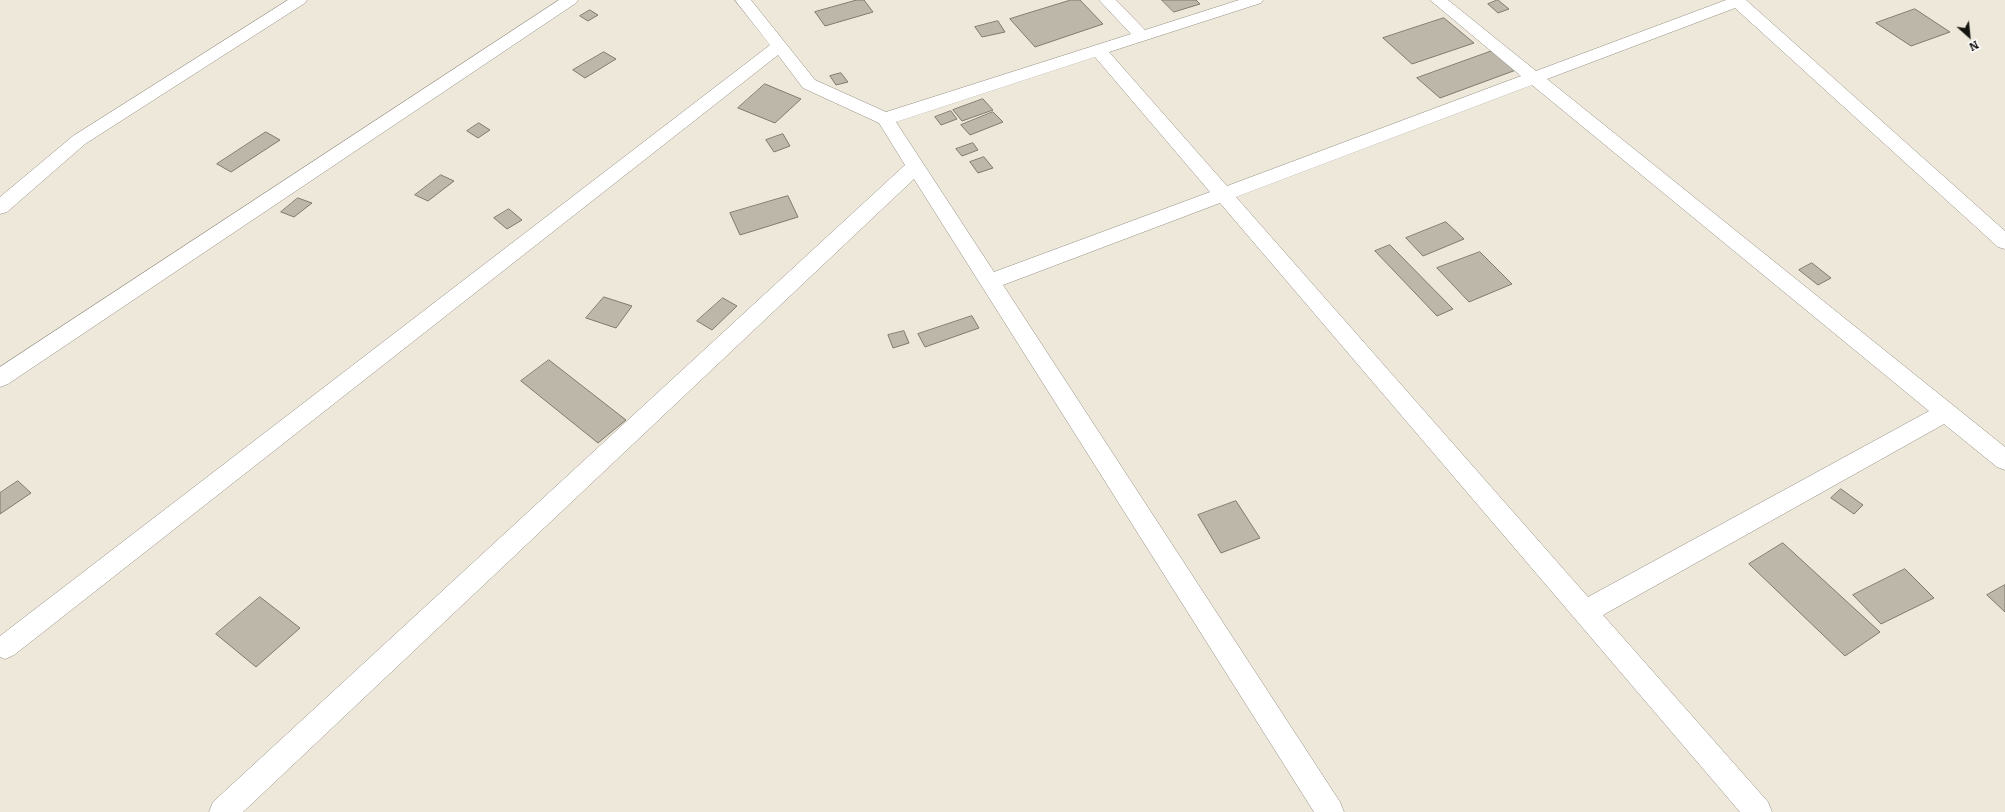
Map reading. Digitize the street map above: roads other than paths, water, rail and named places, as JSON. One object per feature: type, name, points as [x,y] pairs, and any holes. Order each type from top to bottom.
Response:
[{"type":"street","points":[[0,207],[79,140],[299,0]]},
{"type":"street","points":[[0,378],[570,0]]},
{"type":"street","points":[[743,0],[809,84],[885,118],[1330,812]]},
{"type":"street","points":[[1107,0],[1142,36]]},
{"type":"street","points":[[885,118],[1255,0]]},
{"type":"street","points":[[1438,0],[2005,460]]},
{"type":"street","points":[[990,282],[1737,1],[2005,242]]},
{"type":"street","points":[[5,647],[779,46]]},
{"type":"street","points":[[1098,50],[1758,812]]},
{"type":"street","points":[[223,812],[916,166]]},
{"type":"street","points":[[1585,612],[1946,412]]}]
